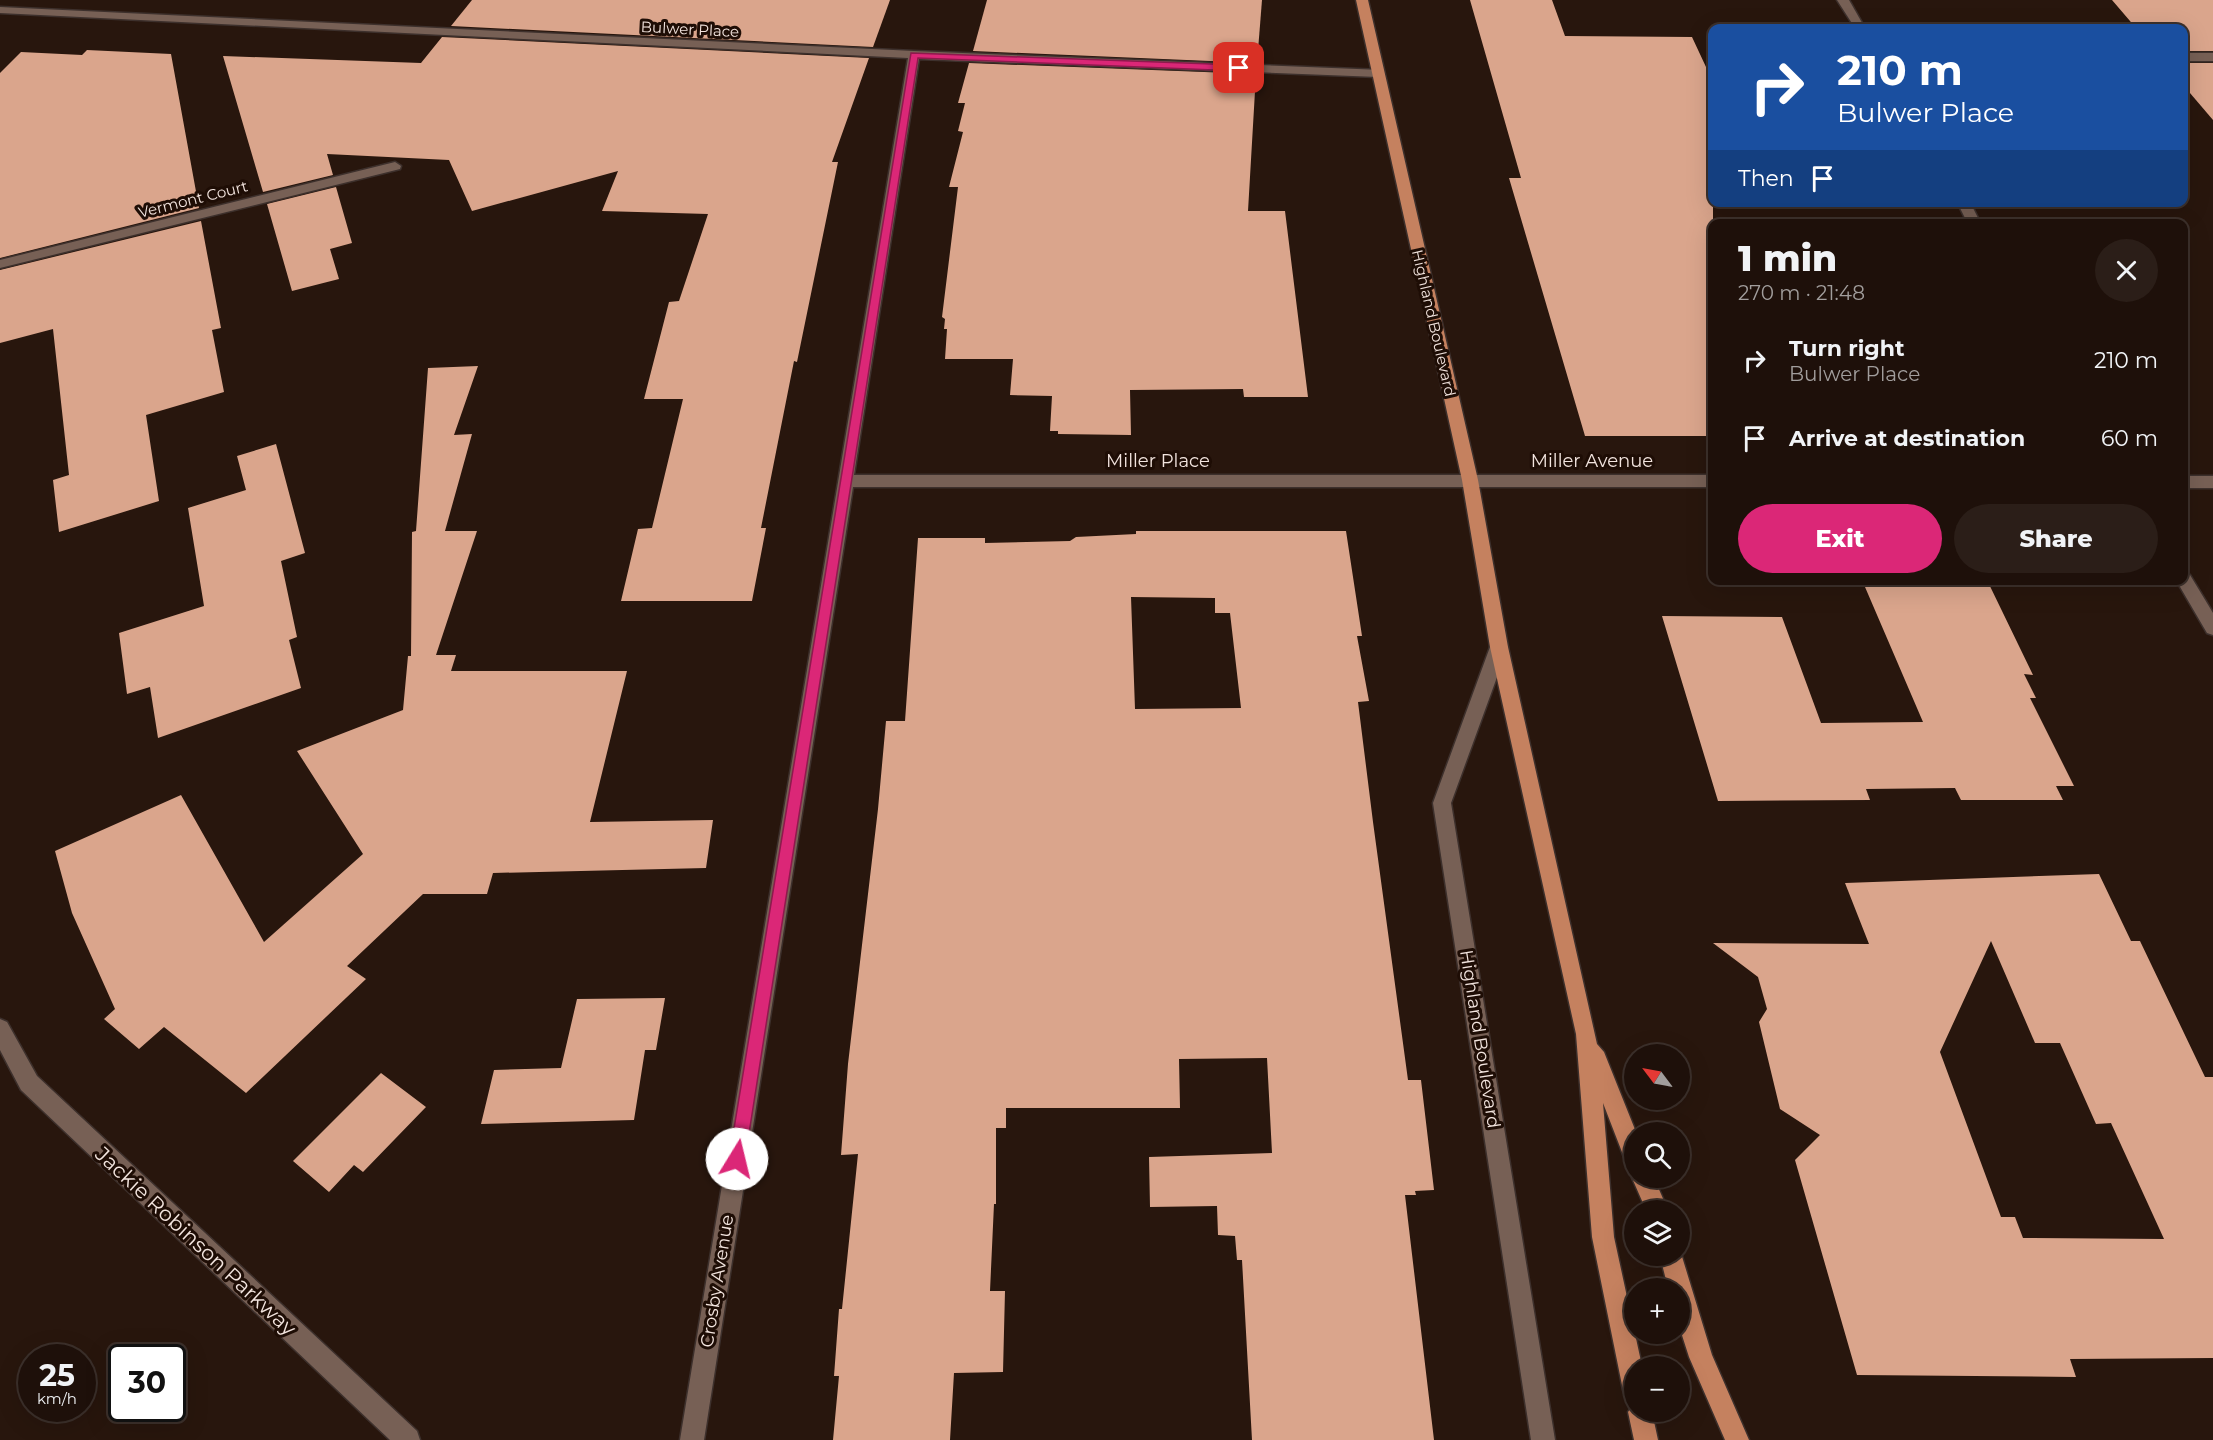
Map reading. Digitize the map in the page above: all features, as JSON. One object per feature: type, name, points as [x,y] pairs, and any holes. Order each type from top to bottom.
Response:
[{"type":"main road","name":"Highland Boulevard","points":[[1362,0],[1470,480],[1499,647],[1586,1034],[1603,1238],[1628,1356]]},
{"type":"main road","name":"Highland Boulevard","points":[[1586,1034],[1624,1129]]},
{"type":"main road","points":[[1690,1322],[1701,1357],[1737,1440]]},
{"type":"main road","points":[[1642,1422],[1646,1440]]},
{"type":"street","points":[[1843,0],[1858,24]]},
{"type":"street","name":"Bulwer Place","points":[[0,10],[914,55],[1378,73]]},
{"type":"street","name":"Crosby Avenue","points":[[692,1440],[914,55]]},
{"type":"street","points":[[2188,57],[2213,57]]},
{"type":"street","name":"Vermont Court","points":[[0,264],[395,166]]},
{"type":"street","name":"Miller Place","points":[[846,481],[1470,480]]},
{"type":"street","name":"Miller Avenue","points":[[1470,480],[1708,481]]},
{"type":"street","points":[[2188,482],[2213,482]]},
{"type":"street","points":[[2188,585],[2213,628]]},
{"type":"street","name":"Highland Boulevard","points":[[1499,647],[1442,803],[1543,1440]]},
{"type":"street","name":"Jackie Robinson Parkway","points":[[0,1029],[29,1083],[408,1440]]},
{"type":"building","points":[[472,0],[890,0],[873,47],[451,26]]},
{"type":"building","points":[[987,0],[1262,0],[1257,63],[973,51]]},
{"type":"building","points":[[1470,0],[1552,0],[1565,36],[1692,37],[1708,71],[1708,207],[1713,207],[1713,219],[1708,219],[1708,436],[1585,436],[1509,178],[1521,178]]},
{"type":"building","points":[[2112,0],[2213,0],[2213,51],[2188,51],[2188,24],[2133,24]]},
{"type":"building","points":[[442,37],[869,58],[832,162],[838,162],[797,362],[794,361],[761,528],[766,528],[752,601],[621,601],[638,529],[652,528],[683,399],[644,399],[669,302],[679,301],[708,214],[602,211],[618,171],[472,211],[449,160],[327,154],[333,175],[263,192],[223,56],[421,63]]},
{"type":"building","points":[[87,50],[171,54],[199,208],[0,258],[0,73],[21,52],[82,55]]},
{"type":"building","points":[[969,63],[1256,74],[1248,211],[1285,211],[1308,397],[1244,397],[1243,389],[1130,390],[1131,435],[1058,434],[1058,431],[1050,431],[1052,396],[1010,395],[1013,359],[945,359],[947,329],[944,329],[945,319],[942,317],[958,187],[949,187],[963,132],[958,131],[965,103],[958,103]]},
{"type":"building","points":[[2188,63],[2213,63],[2213,120],[2188,91]]},
{"type":"building","points":[[336,187],[352,243],[330,249],[339,279],[292,291],[267,204]]},
{"type":"building","points":[[201,221],[221,328],[212,330],[224,392],[146,415],[159,501],[59,532],[53,480],[69,475],[53,329],[0,343],[0,270]]},
{"type":"building","points":[[478,366],[454,435],[472,434],[445,531],[477,531],[436,655],[456,655],[451,671],[627,671],[590,822],[713,820],[706,868],[493,873],[487,894],[423,894],[347,966],[366,979],[246,1093],[164,1027],[139,1049],[104,1019],[115,1009],[72,913],[55,851],[181,795],[264,942],[363,854],[297,751],[403,710],[408,656],[411,656],[412,532],[416,531],[428,368]]},
{"type":"building","points":[[276,444],[305,553],[281,561],[297,637],[289,640],[301,688],[158,738],[150,687],[127,694],[119,633],[204,606],[188,508],[246,490],[237,456]]},
{"type":"building","points":[[1136,531],[1346,531],[1362,636],[1357,636],[1369,701],[1358,702],[1373,822],[1408,1080],[1421,1080],[1434,1190],[1415,1191],[1416,1195],[1405,1195],[1434,1440],[1252,1440],[1242,1260],[1237,1260],[1235,1236],[1218,1235],[1217,1206],[1150,1207],[1149,1157],[1272,1153],[1267,1058],[1179,1059],[1180,1108],[1006,1108],[1006,1128],[996,1128],[996,1204],[994,1204],[990,1291],[1005,1291],[1003,1372],[954,1373],[950,1440],[833,1440],[839,1376],[834,1376],[839,1309],[842,1309],[858,1154],[841,1155],[848,1064],[886,721],[905,721],[918,538],[985,538],[985,543],[1070,541],[1076,537],[1136,534]],"holes":[[[1131,597],[1215,598],[1215,613],[1230,613],[1241,708],[1135,709]]]},
{"type":"building","points":[[1864,585],[1989,585],[2033,675],[2024,674],[2036,698],[2030,698],[2074,786],[2056,786],[2063,800],[1961,800],[1955,788],[1866,789],[1870,800],[1718,801],[1662,616],[1782,617],[1821,723],[1923,722]]},
{"type":"building","points":[[2099,874],[2131,941],[2140,941],[2205,1077],[2213,1077],[2213,1358],[2070,1359],[2076,1377],[1857,1375],[1795,1160],[1820,1135],[1780,1109],[1759,1022],[1767,1009],[1758,977],[1713,943],[1869,944],[1845,883]],"holes":[[[1991,941],[2035,1043],[2060,1043],[2096,1124],[2111,1123],[2164,1239],[2023,1238],[2015,1217],[2001,1217],[1940,1052]]]},
{"type":"building","points":[[665,998],[656,1050],[645,1050],[634,1120],[481,1124],[494,1070],[561,1068],[577,999]]},
{"type":"building","points":[[381,1073],[426,1107],[363,1172],[354,1165],[329,1192],[293,1161]]},
{"type":"route","points":[[737,1159],[914,55],[1239,68]]}]
